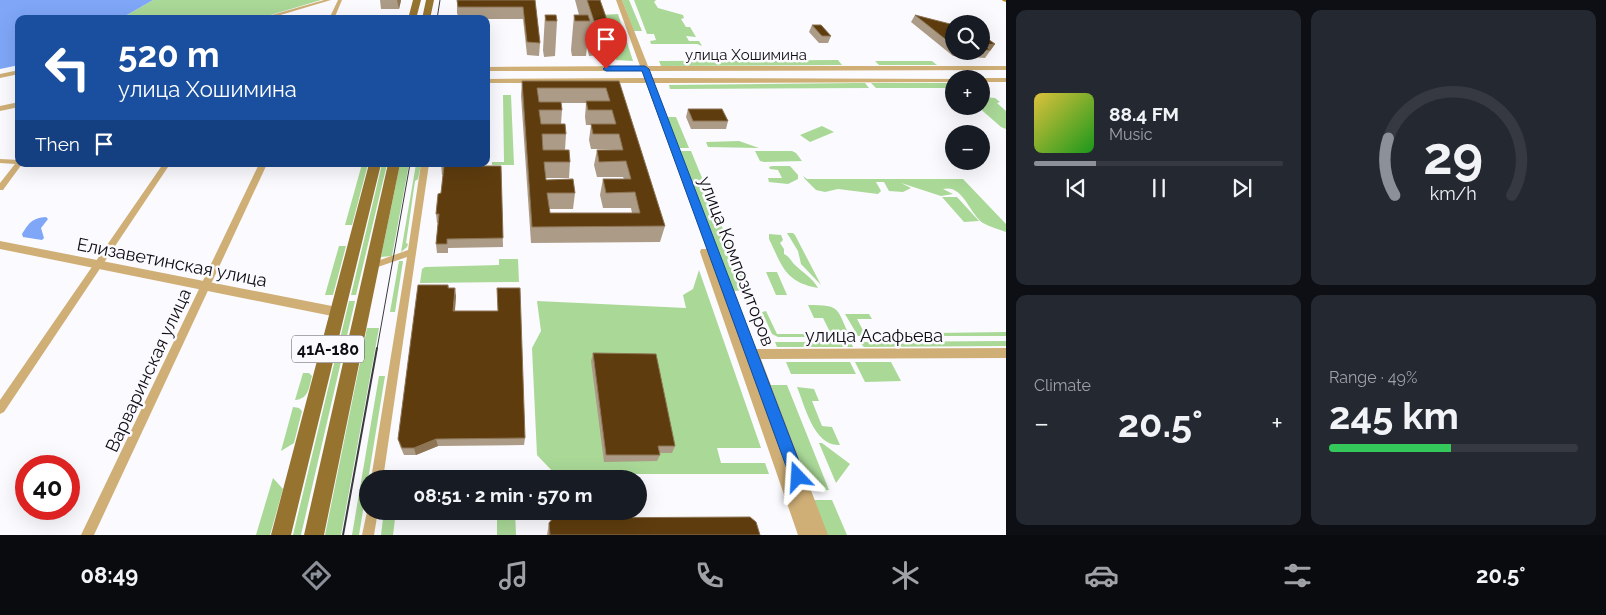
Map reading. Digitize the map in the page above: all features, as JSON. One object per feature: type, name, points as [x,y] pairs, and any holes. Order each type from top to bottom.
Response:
[{"type":"main road","points":[[413,15],[417,0]]},
{"type":"main road","points":[[427,15],[430,0]]},
{"type":"main road","name":"41А-180","points":[[281,535],[374,167]]},
{"type":"main road","name":"41А-180","points":[[314,535],[393,167]]},
{"type":"street","points":[[276,15],[329,0]]},
{"type":"street","points":[[333,15],[340,0]]},
{"type":"street","name":"улица Композиторов","points":[[617,0],[747,354],[820,535]]},
{"type":"street","name":"улица Хошимина","points":[[490,81],[644,75],[1006,68]]},
{"type":"street","name":"улица Хошимина","points":[[490,69],[644,75],[945,80]]},
{"type":"street","points":[[0,76],[15,73]]},
{"type":"street","points":[[990,80],[1006,80]]},
{"type":"street","points":[[0,109],[15,105]]},
{"type":"street","points":[[0,161],[15,163]]},
{"type":"street","points":[[0,188],[16,167]]},
{"type":"street","points":[[0,409],[164,167]]},
{"type":"street","name":"Варваринская улица","points":[[87,535],[262,167]]},
{"type":"street","points":[[378,470],[425,167]]},
{"type":"street","name":"Елизаветинская улица","points":[[0,245],[337,312]]},
{"type":"street","points":[[372,266],[412,252]]},
{"type":"street","name":"улица Асафьева","points":[[747,354],[1006,353]]},
{"type":"street","name":"улица Композиторов","points":[[747,354],[806,535]]},
{"type":"street","points":[[368,535],[370,520]]},
{"type":"green space","points":[[153,0],[321,0],[271,15],[127,15]]},
{"type":"green space","points":[[622,0],[629,0],[642,31],[634,31]]},
{"type":"green space","points":[[634,0],[656,0],[654,2],[658,8],[683,15],[684,18],[681,19],[686,27],[690,27],[696,37],[686,36],[689,41],[699,41],[702,46],[697,44],[651,44],[650,41],[656,40],[654,34],[647,34]]},
{"type":"green space","points":[[618,14],[633,61],[616,60],[602,15]]},
{"type":"green space","points":[[838,60],[842,65],[661,66],[659,61]]},
{"type":"green space","points":[[875,61],[932,61],[937,65],[879,65]]},
{"type":"green space","points":[[865,83],[869,88],[670,89],[669,85]]},
{"type":"green space","points":[[871,83],[945,83],[945,88],[876,88]]},
{"type":"green space","points":[[503,95],[511,95],[514,165],[492,165],[492,162],[504,162]]},
{"type":"green space","points":[[990,98],[995,98],[1000,102],[997,103],[1006,111],[1006,129],[987,115],[990,115]]},
{"type":"green space","points":[[666,117],[676,117],[689,148],[678,148]]},
{"type":"green space","points":[[822,126],[834,132],[810,142],[800,135]]},
{"type":"green space","points":[[739,141],[759,148],[708,147],[706,142]]},
{"type":"green space","points":[[680,151],[691,151],[748,290],[733,291]]},
{"type":"green space","points":[[755,151],[792,151],[802,161],[764,162],[760,161]]},
{"type":"green space","points":[[790,166],[798,175],[798,179],[788,184],[769,182],[768,178],[782,178],[778,170],[770,169],[769,167]]},
{"type":"green space","points":[[361,167],[367,167],[352,225],[345,225]]},
{"type":"green space","points":[[381,167],[386,167],[356,295],[351,295]]},
{"type":"green space","points":[[399,167],[408,167],[392,256],[381,257]]},
{"type":"green space","points":[[415,167],[420,167],[418,179],[415,181],[406,243],[408,244],[401,252]]},
{"type":"green space","points":[[803,176],[807,179],[963,179],[1006,224],[1006,232],[983,223],[961,195],[950,189],[943,189],[953,194],[941,196],[901,183],[911,188],[903,192],[889,191],[884,182],[876,182],[881,191],[878,194],[838,189],[825,192],[816,190]]},
{"type":"green space","points":[[942,197],[957,197],[979,221],[964,222]]},
{"type":"green space","points":[[787,233],[795,235],[821,285],[801,264],[798,251]]},
{"type":"green space","points":[[769,234],[781,235],[783,240],[780,243],[784,249],[784,254],[818,288],[791,277],[781,264],[769,239]]},
{"type":"green space","points":[[339,246],[346,246],[333,295],[325,295]]},
{"type":"green space","points":[[499,259],[518,259],[519,282],[420,283],[422,269],[425,267],[499,265]]},
{"type":"green space","points":[[399,261],[403,261],[395,312],[390,312]]},
{"type":"green space","points":[[699,270],[761,448],[717,448],[721,463],[765,463],[769,474],[647,474],[647,470],[551,470],[537,455],[532,348],[541,331],[537,301],[686,308],[683,295],[693,289]]},
{"type":"green space","points":[[766,272],[777,272],[787,295],[776,295]]},
{"type":"green space","points":[[349,301],[355,301],[301,535],[293,535]]},
{"type":"green space","points":[[808,305],[833,307],[840,314],[850,337],[778,337],[772,334],[762,312],[766,311],[777,334],[831,334],[823,318],[814,318]]},
{"type":"green space","points":[[845,314],[869,314],[872,319],[857,319],[865,334],[1006,332],[1006,336],[858,336]]},
{"type":"green space","points":[[367,328],[379,328],[341,535],[325,535]]},
{"type":"green space","points":[[1006,341],[1006,346],[864,347],[859,342]]},
{"type":"green space","points":[[775,342],[851,342],[853,347],[777,347]]},
{"type":"green space","points":[[786,362],[850,362],[856,374],[791,374]]},
{"type":"green space","points":[[855,362],[891,362],[901,381],[865,382]]},
{"type":"green space","points":[[303,373],[309,373],[312,376],[309,388],[306,395],[295,400]]},
{"type":"green space","points":[[379,376],[385,376],[370,470],[363,470]]},
{"type":"green space","points":[[769,385],[787,385],[829,490],[810,490]]},
{"type":"green space","points":[[797,387],[814,389],[819,401],[812,401],[822,426],[832,427],[840,445],[831,444],[817,433],[807,414]]},
{"type":"green space","points":[[293,407],[299,408],[302,411],[294,443],[281,451]]},
{"type":"green space","points":[[819,443],[822,443],[850,464],[836,483]]},
{"type":"green space","points":[[273,478],[283,489],[270,535],[256,535]]},
{"type":"green space","points":[[359,494],[359,520],[361,520],[359,535],[352,535]]},
{"type":"green space","points":[[814,500],[832,500],[847,535],[827,535]]},
{"type":"green space","points":[[383,520],[395,520],[393,535],[381,535]]},
{"type":"green space","points":[[497,520],[515,520],[516,535],[497,535]]},
{"type":"water","points":[[0,0],[153,0],[127,15],[15,15],[15,66],[0,69]]},
{"type":"water","points":[[46,217],[48,219],[41,228],[44,238],[42,240],[23,237],[22,234],[31,222]]},
{"type":"building","points":[[457,0],[535,0],[540,43],[527,42],[523,7],[458,7]]},
{"type":"building","points":[[587,0],[600,0],[607,20],[594,21]]},
{"type":"building","points":[[545,15],[556,15],[557,21],[546,21]]},
{"type":"building","points":[[574,15],[588,15],[590,21],[575,21]]},
{"type":"building","points":[[915,15],[945,23],[945,39]]},
{"type":"building","points":[[812,25],[821,25],[831,36],[822,36]]},
{"type":"building","points":[[522,81],[619,81],[665,226],[532,227]],"holes":[[[537,88],[606,88],[610,101],[586,101],[588,110],[612,110],[616,124],[591,124],[593,134],[619,134],[623,150],[597,150],[599,162],[626,161],[631,179],[603,179],[606,193],[635,192],[640,213],[550,213],[547,193],[575,193],[573,179],[546,180],[544,162],[570,162],[569,150],[543,150],[542,134],[566,134],[565,124],[541,124],[539,110],[562,110],[561,102],[539,102]]]},
{"type":"building","points":[[688,109],[722,109],[728,121],[693,121]]},
{"type":"building","points":[[501,166],[503,238],[447,239],[447,244],[436,244],[439,214],[436,214],[438,194],[441,193],[444,167]]},
{"type":"building","points":[[418,285],[448,285],[448,288],[455,288],[453,311],[498,311],[497,288],[520,288],[525,438],[436,439],[414,448],[402,448],[398,439]]},
{"type":"building","points":[[593,353],[656,354],[675,446],[658,446],[660,455],[606,455]]},
{"type":"building","points":[[750,517],[756,522],[760,535],[550,535],[549,523],[551,520],[647,520],[647,518]]},
{"type":"tram line","points":[[438,15],[440,0]]},
{"type":"tram line","points":[[377,349],[409,167]]},
{"type":"tram line","points":[[343,535],[377,348]]},
{"type":"route","points":[[606,69],[645,69],[798,477]]}]
